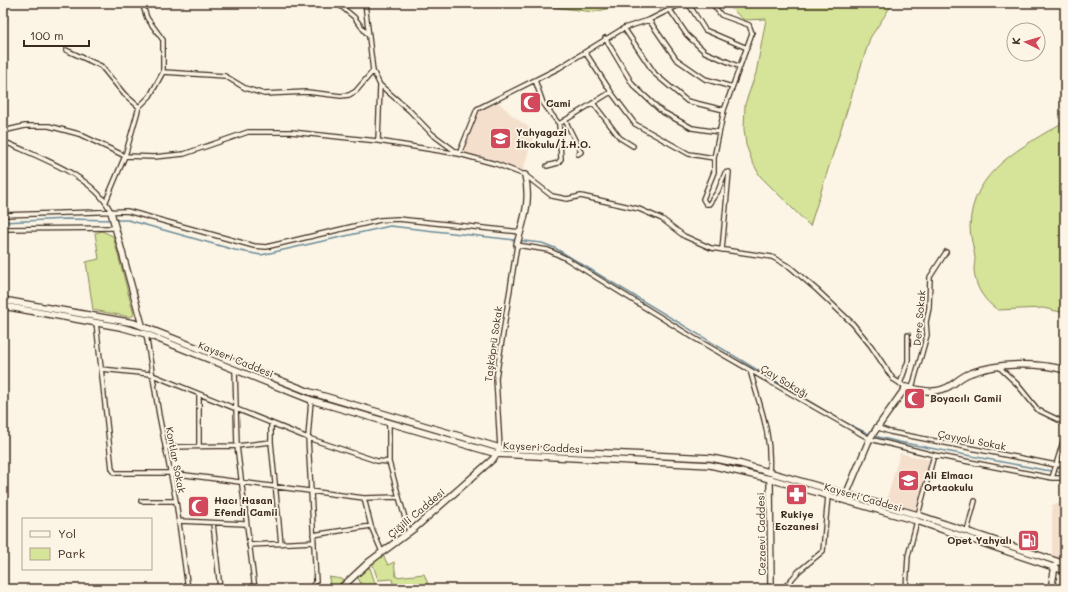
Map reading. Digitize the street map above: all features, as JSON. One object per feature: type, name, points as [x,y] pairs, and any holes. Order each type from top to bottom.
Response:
[{"type":"main road","points":[[517,244],[528,208],[528,186],[525,175]]},
{"type":"main road","points":[[111,212],[142,326]]},
{"type":"main road","name":"Kayseri Caddesi","points":[[3,300],[142,326],[310,392],[500,448],[711,458],[741,464],[770,476],[828,496],[967,531],[1065,564]]},
{"type":"main road","name":"Kayseri Caddesi","points":[[3,306],[96,322],[146,334],[311,400],[497,454],[511,456],[617,459],[710,465],[770,476],[846,495],[917,518],[1055,566],[1065,571]]},
{"type":"main road","points":[[846,495],[870,438],[906,386],[930,392],[940,391],[971,372],[999,367],[1044,365],[1065,370]]},
{"type":"main road","name":"Çiğilli Caddesi","points":[[340,589],[382,552],[410,532],[497,454],[500,448]]},
{"type":"main road","name":"Cezaevi Caddesi","points":[[770,476],[771,589]]},
{"type":"main road","points":[[1051,589],[1055,566]]},
{"type":"street","points":[[106,201],[125,156],[139,107],[150,96],[163,72],[163,40],[147,18],[142,3]]},
{"type":"street","points":[[337,3],[354,17],[368,35]]},
{"type":"street","points":[[365,3],[373,71],[380,85],[410,111],[432,134],[459,154]]},
{"type":"street","points":[[459,154],[477,109],[535,80],[624,28],[648,20],[683,3]]},
{"type":"street","points":[[688,3],[705,30],[747,48]]},
{"type":"street","points":[[712,3],[721,16],[746,24],[751,28],[752,34],[724,110],[714,158],[714,172],[704,197],[706,204],[709,204],[718,191],[725,173],[728,172],[730,174],[722,250]]},
{"type":"street","points":[[670,10],[687,35],[705,52],[740,67]]},
{"type":"street","points":[[648,20],[676,59],[705,79],[732,86]]},
{"type":"street","points":[[624,28],[655,74],[687,101],[724,110]]},
{"type":"street","points":[[605,38],[633,85],[660,111],[692,128],[719,132]]},
{"type":"street","points":[[66,50],[101,66],[120,90],[139,107]]},
{"type":"street","points":[[585,52],[611,92],[635,124],[689,154],[714,158]]},
{"type":"street","points":[[163,72],[221,76],[232,79],[245,88],[259,93],[307,92],[341,96],[349,95],[356,90],[373,71]]},
{"type":"street","points":[[535,80],[543,103],[558,124],[561,159],[558,163],[547,166]]},
{"type":"street","points":[[378,141],[380,85]]},
{"type":"street","points":[[558,124],[611,92]]},
{"type":"street","points":[[593,103],[620,138],[633,146]]},
{"type":"street","points":[[565,120],[581,152],[578,154]]},
{"type":"street","points":[[3,131],[25,126],[49,126],[79,134],[125,156],[154,157],[184,154],[248,132],[291,132],[378,141],[459,154],[496,164],[525,175],[552,196],[567,199],[581,196],[639,209],[662,219],[684,236],[711,248],[772,257],[790,267],[853,324],[871,346],[892,379],[906,386],[908,335]]},
{"type":"street","points":[[3,141],[64,169],[95,189],[106,201],[111,212]]},
{"type":"street","points":[[3,215],[111,212],[127,210],[254,246],[266,246],[380,220],[398,219],[521,232]]},
{"type":"street","points":[[3,229],[116,228]]},
{"type":"street","name":"Çay Sokağı","points":[[517,244],[548,250],[565,258],[694,338],[870,438],[934,455],[1052,477],[1065,478]]},
{"type":"street","name":"Taşköprü Sokak","points":[[500,448],[496,378],[517,244]]},
{"type":"street","name":"Dere Sokak","points":[[906,386],[927,335],[926,322],[929,308],[930,277],[946,252]]},
{"type":"street","points":[[96,322],[114,472],[118,474],[170,474],[364,498],[398,497]]},
{"type":"street","name":"Kontlar Sokak","points":[[142,326],[146,334],[165,447],[176,501],[188,589]]},
{"type":"street","points":[[999,367],[1017,384],[1038,410],[1065,423]]},
{"type":"street","points":[[101,368],[153,375],[308,438],[377,461],[389,462]]},
{"type":"street","points":[[235,369],[234,408],[237,446],[255,589]]},
{"type":"street","points":[[750,370],[769,435],[770,476]]},
{"type":"street","points":[[199,394],[199,446]]},
{"type":"street","points":[[295,589],[310,588],[315,583],[308,438],[311,400]]},
{"type":"street","points":[[389,422],[389,462],[398,497],[410,532]]},
{"type":"street","points":[[270,423],[281,544]]},
{"type":"street","name":"Çayyolu Sokak","points":[[876,428],[1056,465],[1065,464]]},
{"type":"street","points":[[1052,477],[1065,435]]},
{"type":"street","points":[[165,447],[237,446],[271,442]]},
{"type":"street","points":[[906,589],[908,556],[934,455]]},
{"type":"street","points":[[783,589],[799,571],[823,551],[828,496]]},
{"type":"street","points":[[364,498],[371,526],[382,552]]},
{"type":"street","points":[[141,501],[176,501]]},
{"type":"street","points":[[967,531],[975,501]]},
{"type":"street","points":[[179,521],[246,524]]},
{"type":"street","points":[[213,523],[220,589]]},
{"type":"street","points":[[313,535],[371,526]]},
{"type":"street","points":[[249,545],[314,542]]},
{"type":"shaded area","name":"Yahyagazi İlkokulu/İ.H.O.","points":[[498,102],[513,116],[537,133],[531,143],[523,171],[464,152],[463,147],[479,111]]},
{"type":"shaded area","name":"Ali Elmacı Ortaokulu","points":[[900,453],[930,460],[917,510],[886,501]]},
{"type":"shaded area","points":[[1065,502],[1065,561],[1052,555],[1052,505]]},
{"type":"green space","points":[[521,3],[630,3],[594,12]]},
{"type":"green space","points":[[725,3],[893,3],[870,38],[810,226],[760,176],[746,145],[744,129],[745,104],[756,73],[766,19],[744,20]]},
{"type":"green space","points":[[1065,121],[1065,313],[1043,308],[998,310],[988,302],[978,288],[974,270],[975,258],[970,227],[973,207],[979,190],[989,175],[1002,162]]},
{"type":"green space","points":[[102,231],[113,236],[134,315],[130,317],[93,310],[86,262],[99,259],[95,233]]},
{"type":"green space","points":[[383,555],[388,565],[394,562],[396,577],[424,574],[430,589],[385,589],[394,588],[392,579],[378,580],[372,562]]},
{"type":"green space","points":[[366,568],[370,568],[377,589],[362,589],[363,588],[357,576]]},
{"type":"green space","points":[[329,577],[343,580],[335,589],[330,589]]},
{"type":"waterway","points":[[3,222],[67,219],[112,220]]},
{"type":"waterway","points":[[116,220],[128,220],[235,250],[261,255],[390,226],[542,243],[555,248],[842,421],[871,435]]},
{"type":"waterway","points":[[874,436],[1044,470],[1065,472]]},
{"type":"place","name":"Cami","points":[[530,103]]},
{"type":"place","name":"Yahyagazi İlkokulu/İ.H.O.","points":[[500,138]]},
{"type":"place","name":"Boyacılı Camii","points":[[915,398]]},
{"type":"place","name":"Ali Elmacı Ortaokulu","points":[[909,481]]},
{"type":"place","name":"Rukiye Eczanesi","points":[[797,494]]},
{"type":"place","name":"Hacı Hasan Efendi Camii","points":[[198,506]]},
{"type":"place","name":"Opet Yahyalı","points":[[1028,540]]}]
